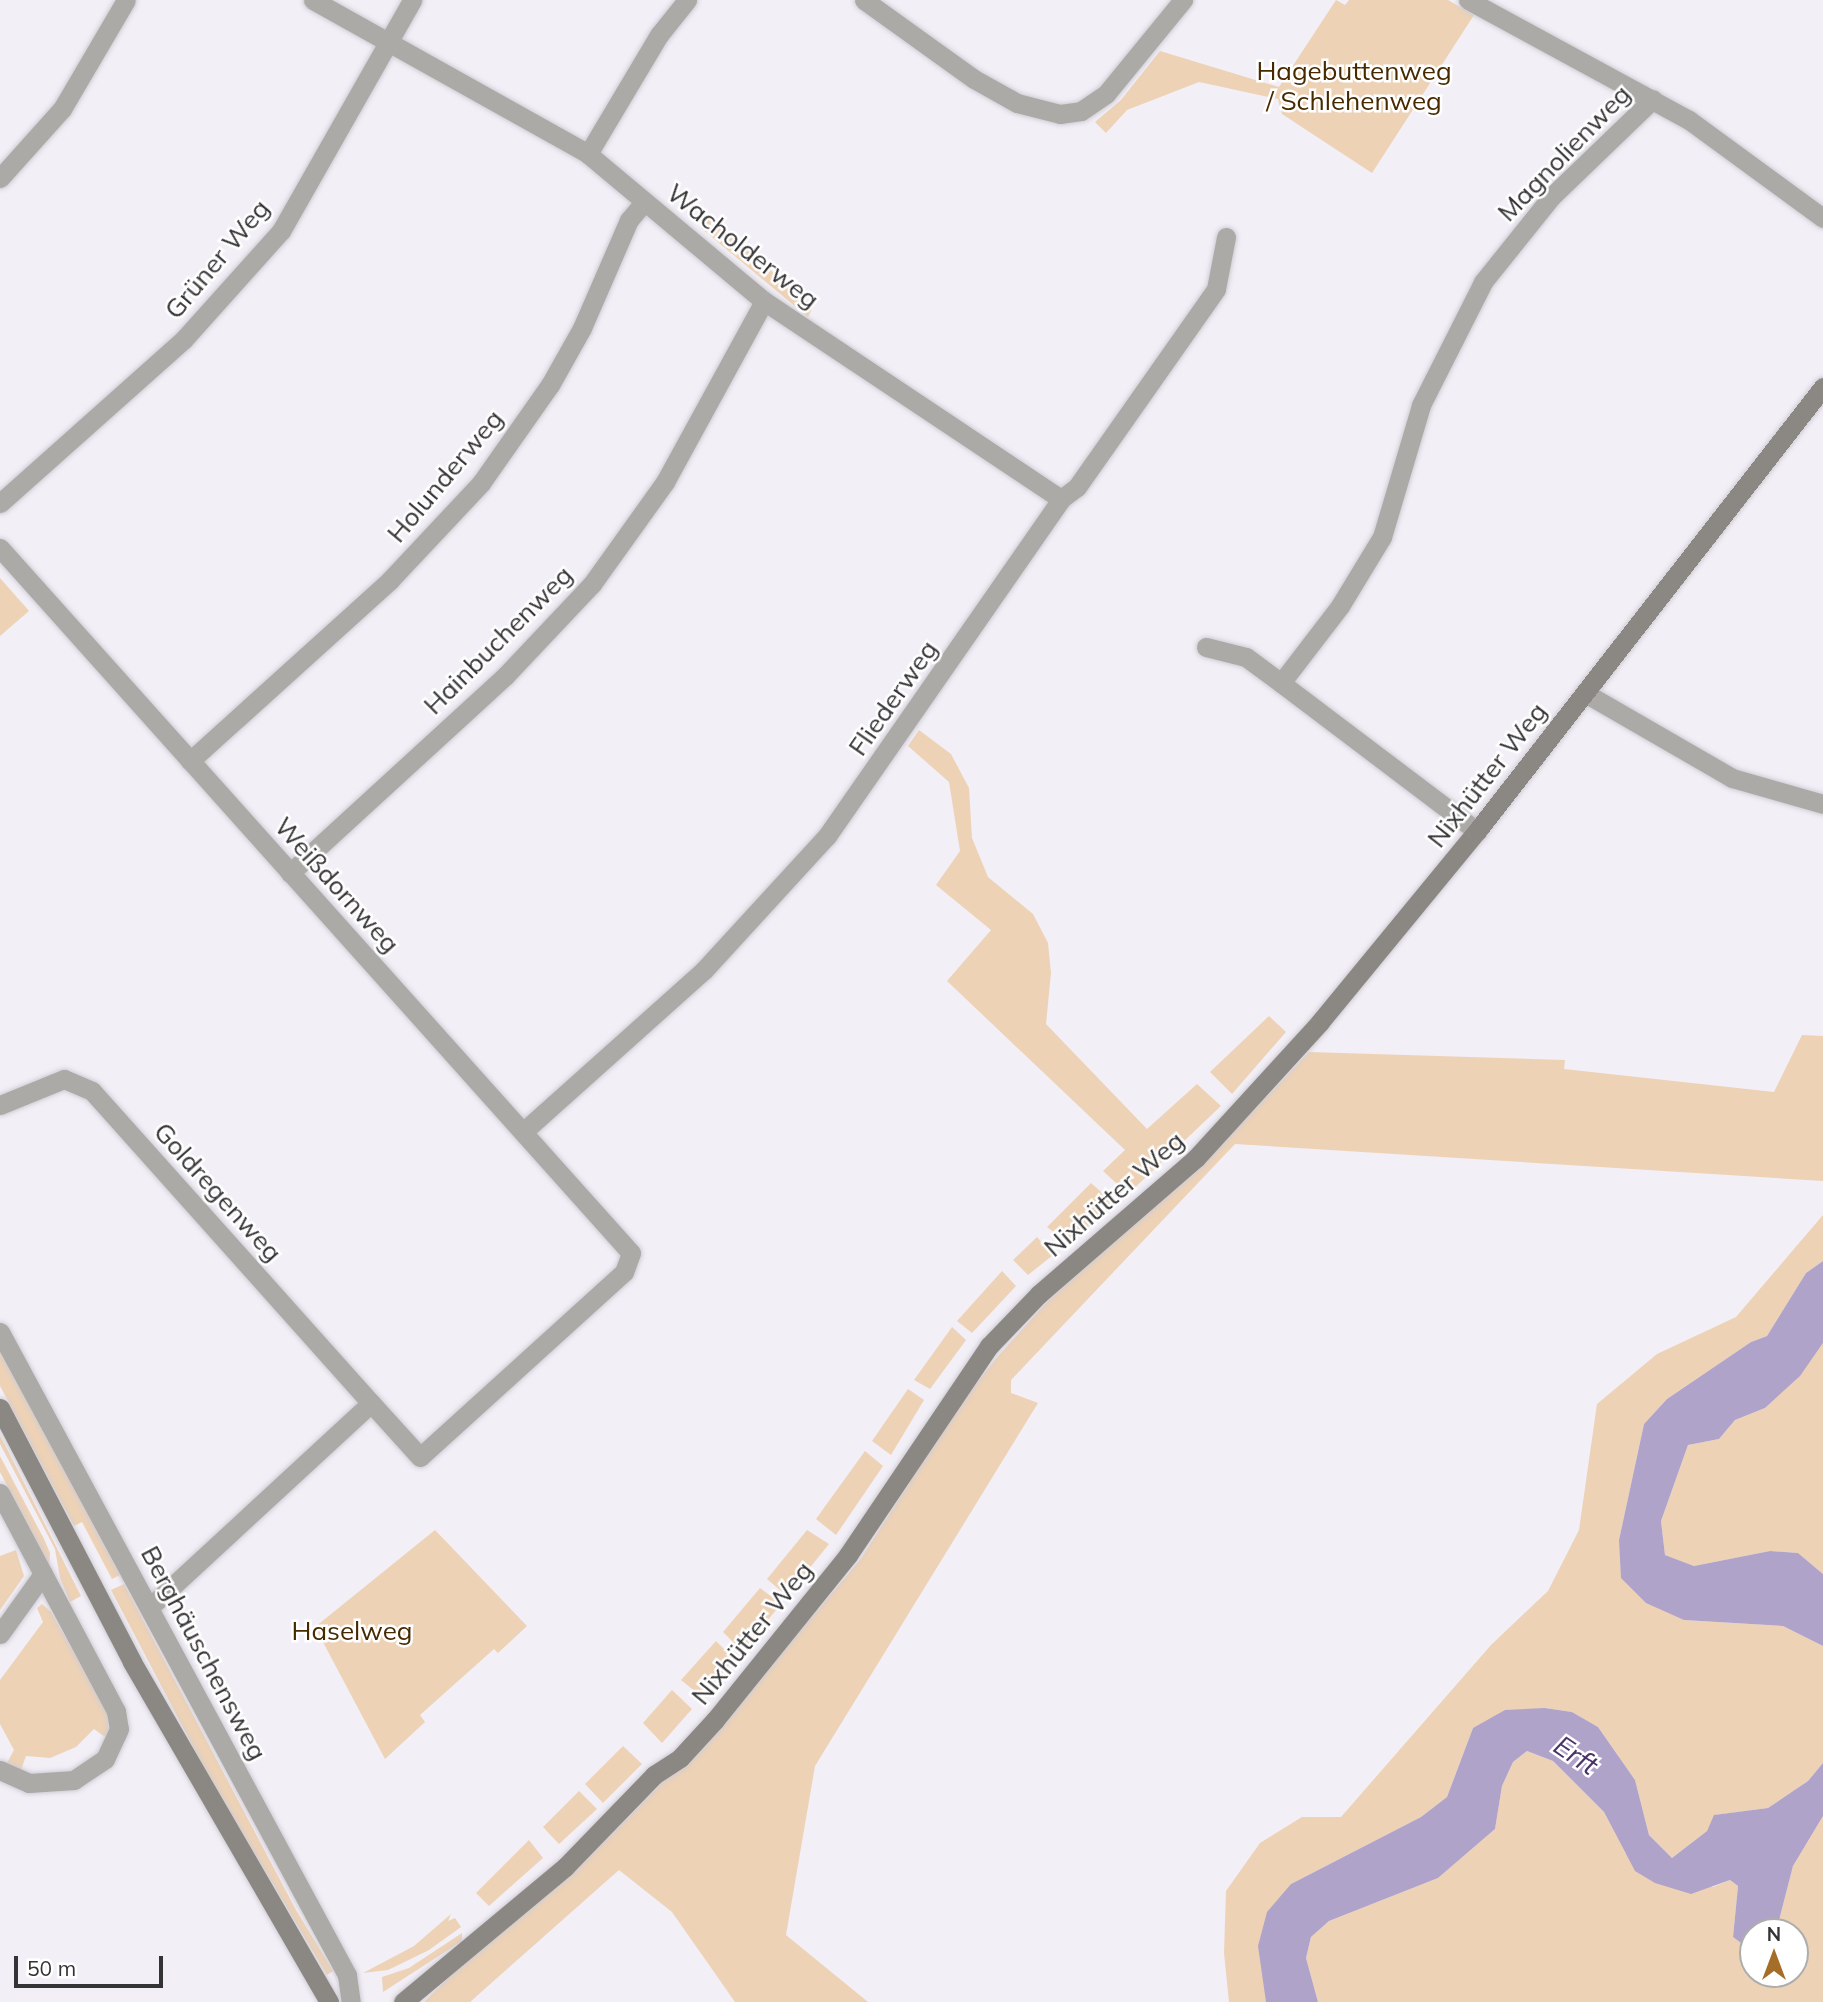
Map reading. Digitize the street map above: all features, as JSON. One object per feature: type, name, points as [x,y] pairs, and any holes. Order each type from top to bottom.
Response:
[{"type":"main road","name":"Nixhütter Weg","points":[[403,2002],[565,1867],[654,1774],[689,1749],[758,1672],[848,1555],[989,1346],[1039,1294],[1196,1158],[1252,1100],[1477,831],[1823,387]]},
{"type":"main road","points":[[0,1408],[132,1662],[329,2002]]},
{"type":"street","points":[[0,178],[62,109],[126,0]]},
{"type":"street","name":"Wacholderweg","points":[[313,0],[588,154],[764,301],[1061,499]]},
{"type":"street","name":"Grüner Weg","points":[[0,503],[184,339],[281,231],[412,0]]},
{"type":"street","points":[[588,154],[659,34],[687,0]]},
{"type":"street","points":[[864,0],[974,79],[1017,103],[1060,114],[1080,111],[1105,94],[1182,0]]},
{"type":"street","points":[[1468,0],[1574,61],[1653,99]]},
{"type":"street","name":"Magnolienweg","points":[[1281,683],[1371,559],[1391,512],[1421,405],[1483,282],[1551,197],[1653,99],[1689,120],[1823,218]]},
{"type":"street","name":"Holunderweg","points":[[190,761],[390,580],[481,483],[550,385],[582,328],[629,220],[644,202]]},
{"type":"street","name":"Fliederweg","points":[[524,1132],[704,970],[827,836],[1061,499],[1082,480],[1216,289],[1226,237]]},
{"type":"street","name":"Hainbuchenweg","points":[[290,873],[515,666],[592,584],[665,482],[764,301]]},
{"type":"street","name":"Weißdornweg","points":[[0,548],[625,1243],[631,1258],[624,1272],[421,1457],[371,1403]]},
{"type":"street","points":[[1206,647],[1246,657],[1477,831]]},
{"type":"street","points":[[1585,693],[1732,778],[1823,804]]},
{"type":"street","name":"Goldregenweg","points":[[0,1105],[64,1079],[92,1091],[371,1403]]},
{"type":"street","name":"Berghäuschensweg","points":[[0,1332],[347,1975],[351,2002]]},
{"type":"street","points":[[150,1607],[371,1403]]},
{"type":"street","points":[[0,1493],[116,1711],[119,1729],[105,1759],[74,1780],[29,1783],[0,1770]]},
{"type":"street","points":[[0,1634],[43,1574]]},
{"type":"green space","name":"Hagebuttenweg / Schlehenweg","points":[[1336,0],[1345,5],[1349,0],[1448,0],[1474,15],[1372,173],[1282,114],[1278,99],[1199,82],[1127,110],[1106,133],[1095,122],[1121,100],[1160,51],[1279,87]]},
{"type":"green space","points":[[709,216],[813,307],[808,317],[701,228]]},
{"type":"green space","points":[[0,578],[29,611],[0,636]]},
{"type":"green space","points":[[919,730],[951,754],[969,788],[972,838],[988,877],[1033,914],[1048,943],[1051,973],[1046,1024],[1147,1129],[1197,1084],[1221,1106],[1128,1194],[1103,1171],[1125,1150],[947,981],[991,930],[936,885],[960,851],[949,782],[908,746]]},
{"type":"green space","points":[[1269,1016],[1286,1032],[1232,1094],[1210,1072]]},
{"type":"green space","points":[[1802,1035],[1823,1036],[1823,1181],[1235,1144],[1011,1380],[1011,1393],[1038,1403],[815,1766],[786,1935],[868,2002],[735,2002],[672,1912],[619,1870],[470,2002],[424,2002],[484,1943],[612,1834],[734,1709],[860,1560],[963,1400],[999,1355],[1046,1303],[1223,1143],[1309,1052],[1565,1060],[1564,1069],[1774,1092]]},
{"type":"green space","points":[[1091,1183],[1116,1205],[1068,1243],[1047,1227]]},
{"type":"green space","points":[[1823,1215],[1823,1261],[1806,1273],[1767,1336],[1751,1342],[1667,1399],[1644,1424],[1619,1540],[1684,1620],[1783,1626],[1823,1646],[1823,1763],[1808,1781],[1768,1808],[1715,1815],[1707,1831],[1672,1858],[1649,1835],[1635,1780],[1598,1727],[1572,1712],[1545,1708],[1473,1728],[1447,1797],[1421,1817],[1291,1884],[1266,2002],[1229,2002],[1224,1953],[1226,1891],[1260,1843],[1302,1817],[1341,1817],[1491,1645],[1548,1591],[1579,1530],[1597,1404],[1657,1354],[1736,1317]]},
{"type":"green space","points":[[1037,1237],[1053,1255],[1028,1275],[1013,1260]]},
{"type":"green space","points":[[1002,1271],[1016,1286],[972,1333],[957,1321]]},
{"type":"green space","points":[[952,1327],[966,1340],[930,1389],[914,1380]]},
{"type":"green space","points":[[1823,1343],[1823,1574],[1798,1553],[1770,1551],[1694,1566],[1665,1555],[1661,1521],[1688,1445],[1719,1439],[1735,1420],[1765,1408],[1800,1375]]},
{"type":"green space","points":[[0,1350],[120,1575],[112,1579],[82,1522],[74,1526],[0,1386]]},
{"type":"green space","points":[[908,1389],[924,1400],[891,1455],[872,1441]]},
{"type":"green space","points":[[0,1435],[81,1596],[70,1602],[60,1578],[55,1549],[0,1444]]},
{"type":"green space","points":[[865,1451],[883,1466],[836,1535],[816,1519]]},
{"type":"green space","points":[[0,1456],[44,1539],[50,1553],[49,1565],[0,1472]]},
{"type":"green space","name":"Haselweg","points":[[435,1530],[527,1626],[498,1653],[494,1649],[420,1715],[425,1722],[385,1759],[315,1627]]},
{"type":"green space","points":[[807,1530],[829,1544],[787,1596],[767,1579]]},
{"type":"green space","points":[[16,1550],[24,1576],[0,1610],[0,1556]]},
{"type":"green space","points":[[124,1584],[296,1910],[333,1971],[327,1975],[208,1775],[111,1590]]},
{"type":"green space","points":[[760,1588],[781,1604],[742,1651],[723,1632]]},
{"type":"green space","points":[[42,1604],[51,1612],[107,1711],[109,1730],[105,1737],[94,1729],[76,1747],[50,1758],[26,1756],[21,1770],[7,1763],[14,1750],[0,1724],[0,1680],[43,1622],[37,1608]]},
{"type":"green space","points":[[716,1641],[734,1659],[702,1697],[681,1680]]},
{"type":"green space","points":[[672,1690],[692,1709],[662,1743],[643,1723]]},
{"type":"green space","points":[[623,1746],[642,1764],[603,1803],[585,1784]]},
{"type":"green space","points":[[1527,1751],[1553,1761],[1604,1812],[1626,1854],[1713,1887],[1730,1880],[1738,1886],[1733,1937],[1739,1942],[1739,1988],[1809,1988],[1809,1918],[1780,1918],[1793,1866],[1823,1816],[1823,2002],[1318,2002],[1306,1958],[1311,1937],[1329,1921],[1438,1878],[1495,1829],[1502,1786],[1513,1762]]},
{"type":"green space","points":[[579,1791],[597,1809],[559,1844],[543,1827]]},
{"type":"green space","points":[[529,1840],[543,1858],[489,1906],[476,1893]]},
{"type":"green space","points":[[451,1914],[448,1921],[455,1918],[461,1927],[429,1950],[388,1970],[363,1973],[414,1946]]},
{"type":"green space","points":[[462,1933],[462,1941],[383,1992],[382,1977],[409,1968]]},
{"type":"water","points":[[1823,1261],[1823,1343],[1800,1376],[1765,1408],[1735,1420],[1719,1439],[1688,1445],[1661,1521],[1665,1555],[1694,1566],[1770,1551],[1798,1553],[1823,1574],[1823,1646],[1783,1626],[1684,1620],[1646,1603],[1621,1578],[1619,1540],[1644,1424],[1667,1399],[1751,1342],[1767,1336],[1806,1273]]},
{"type":"water","name":"Erft","points":[[1545,1708],[1572,1712],[1598,1727],[1635,1780],[1649,1835],[1672,1858],[1707,1831],[1714,1815],[1768,1808],[1808,1781],[1823,1763],[1823,1816],[1793,1866],[1780,1918],[1739,1918],[1739,1942],[1733,1937],[1738,1886],[1730,1880],[1691,1894],[1655,1883],[1635,1871],[1604,1812],[1553,1761],[1527,1751],[1513,1762],[1502,1786],[1495,1829],[1438,1878],[1329,1921],[1311,1937],[1306,1958],[1318,2002],[1266,2002],[1258,1946],[1267,1912],[1291,1884],[1421,1817],[1447,1797],[1473,1728],[1505,1710]]}]
